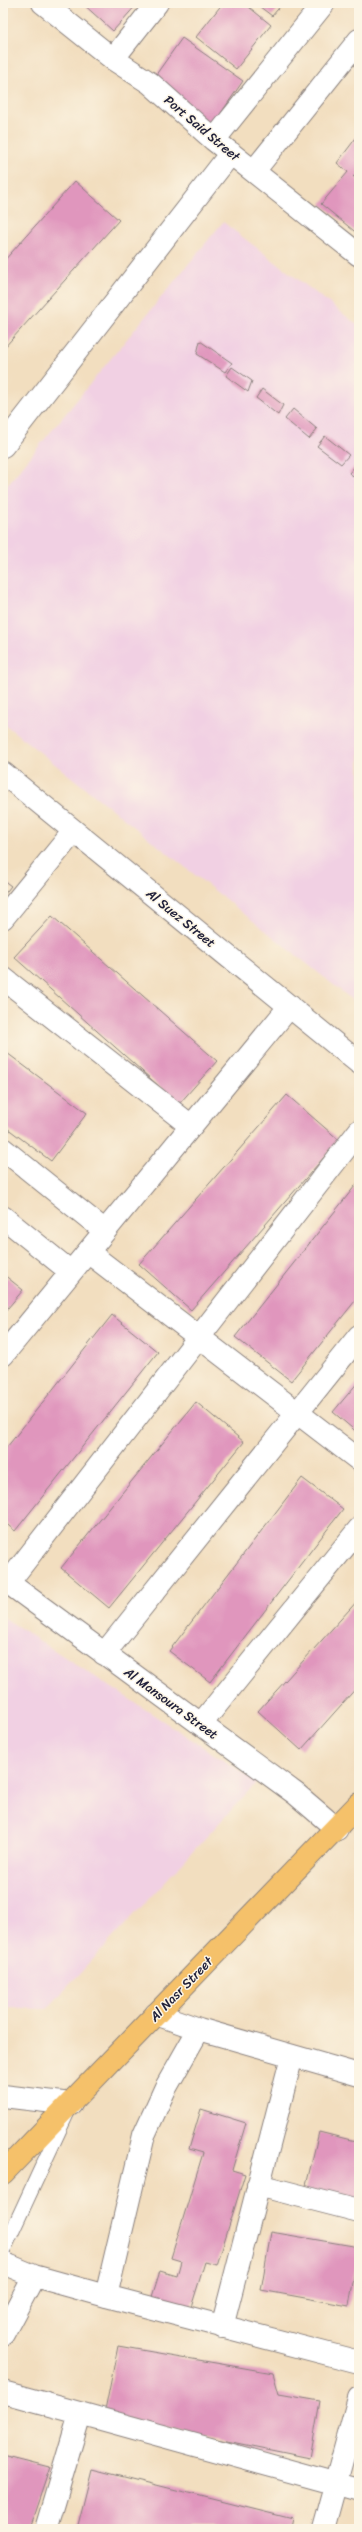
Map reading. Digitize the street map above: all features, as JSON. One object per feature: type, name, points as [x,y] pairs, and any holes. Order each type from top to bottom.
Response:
[{"type":"main road","name":"Al Nasr Street","points":[[3,2173],[337,1829],[359,1804]]},
{"type":"street","name":"Port Said Street","points":[[43,3],[113,59],[150,83],[223,146],[359,255]]},
{"type":"street","points":[[113,59],[157,3]]},
{"type":"street","points":[[3,446],[223,146],[324,3]]},
{"type":"street","points":[[254,171],[359,40]]},
{"type":"street","name":"Al Suez Street","points":[[3,773],[359,1063]]},
{"type":"street","points":[[3,918],[74,831]]},
{"type":"street","points":[[3,978],[191,1126]]},
{"type":"street","points":[[3,1355],[290,1006]]},
{"type":"street","points":[[5,1581],[359,1131]]},
{"type":"street","points":[[3,1149],[105,1231]]},
{"type":"street","points":[[3,1217],[71,1272]]},
{"type":"street","points":[[88,1252],[359,1460]]},
{"type":"street","points":[[104,1654],[359,1336]]},
{"type":"street","points":[[200,1724],[359,1529]]},
{"type":"street","name":"Al Mansoura Street","points":[[5,1581],[296,1794],[337,1829]]},
{"type":"street","points":[[156,2014],[199,2029],[359,2075]]},
{"type":"street","points":[[106,2296],[144,2135],[165,2089],[199,2029]]},
{"type":"street","points":[[222,2327],[292,2056]]},
{"type":"street","points":[[3,2096],[71,2104]]},
{"type":"street","points":[[258,2185],[359,2211]]},
{"type":"street","points":[[3,2263],[34,2276],[222,2327],[359,2362]]},
{"type":"street","points":[[3,2334],[34,2276]]},
{"type":"street","points":[[3,2392],[359,2490]]},
{"type":"street","points":[[323,2529],[359,2398]]},
{"type":"street","points":[[46,2529],[80,2414]]},
{"type":"lane","points":[[3,2250],[71,2104]]},
{"type":"shaded area","points":[[223,222],[359,326],[359,1005],[3,723],[3,490]]},
{"type":"shaded area","points":[[3,1617],[257,1782],[47,2009],[3,2008]]},
{"type":"building","points":[[82,3],[138,3],[113,31]]},
{"type":"building","points":[[223,3],[244,3],[271,25],[236,69],[196,37]]},
{"type":"building","points":[[255,3],[283,3],[272,16]]},
{"type":"building","points":[[182,38],[243,81],[212,126],[150,83]]},
{"type":"building","points":[[359,134],[359,180],[353,176],[359,181],[359,235],[321,204],[348,172],[337,163]]},
{"type":"building","points":[[75,181],[119,220],[3,349],[3,262]]},
{"type":"building","points":[[200,341],[232,363],[225,372],[197,354]]},
{"type":"building","points":[[232,367],[252,381],[248,392],[226,376]]},
{"type":"building","points":[[262,389],[283,405],[278,415],[256,398]]},
{"type":"building","points":[[293,409],[317,429],[309,439],[285,419]]},
{"type":"building","points":[[325,436],[349,455],[341,464],[317,446]]},
{"type":"building","points":[[356,465],[359,467],[359,480],[349,473]]},
{"type":"building","points":[[3,880],[11,886],[3,896]]},
{"type":"building","points":[[52,916],[217,1061],[179,1104],[14,957]]},
{"type":"building","points":[[3,1050],[87,1113],[51,1161],[3,1125]]},
{"type":"building","points":[[287,1095],[339,1140],[191,1310],[139,1264]]},
{"type":"building","points":[[359,1181],[359,1296],[291,1381],[235,1337]]},
{"type":"building","points":[[3,1274],[23,1290],[3,1314]]},
{"type":"building","points":[[112,1315],[158,1352],[15,1531],[3,1521],[3,1452]]},
{"type":"building","points":[[359,1381],[359,1434],[333,1412]]},
{"type":"building","points":[[196,1402],[244,1442],[109,1608],[61,1568]]},
{"type":"building","points":[[302,1478],[343,1509],[210,1682],[169,1651]]},
{"type":"building","points":[[359,1599],[359,1685],[301,1750],[258,1711]]},
{"type":"building","points":[[201,2109],[246,2123],[232,2170],[245,2174],[217,2265],[205,2262],[190,2311],[151,2300],[160,2271],[177,2276],[181,2261],[171,2258],[203,2153],[189,2149]]},
{"type":"building","points":[[319,2132],[359,2142],[359,2209],[304,2194]]},
{"type":"building","points":[[271,2232],[359,2247],[349,2306],[261,2290]]},
{"type":"building","points":[[118,2346],[273,2373],[279,2394],[320,2401],[310,2458],[104,2416]]},
{"type":"building","points":[[3,2455],[50,2467],[29,2529],[3,2529]]},
{"type":"building","points":[[92,2469],[293,2519],[291,2529],[77,2529]]}]
